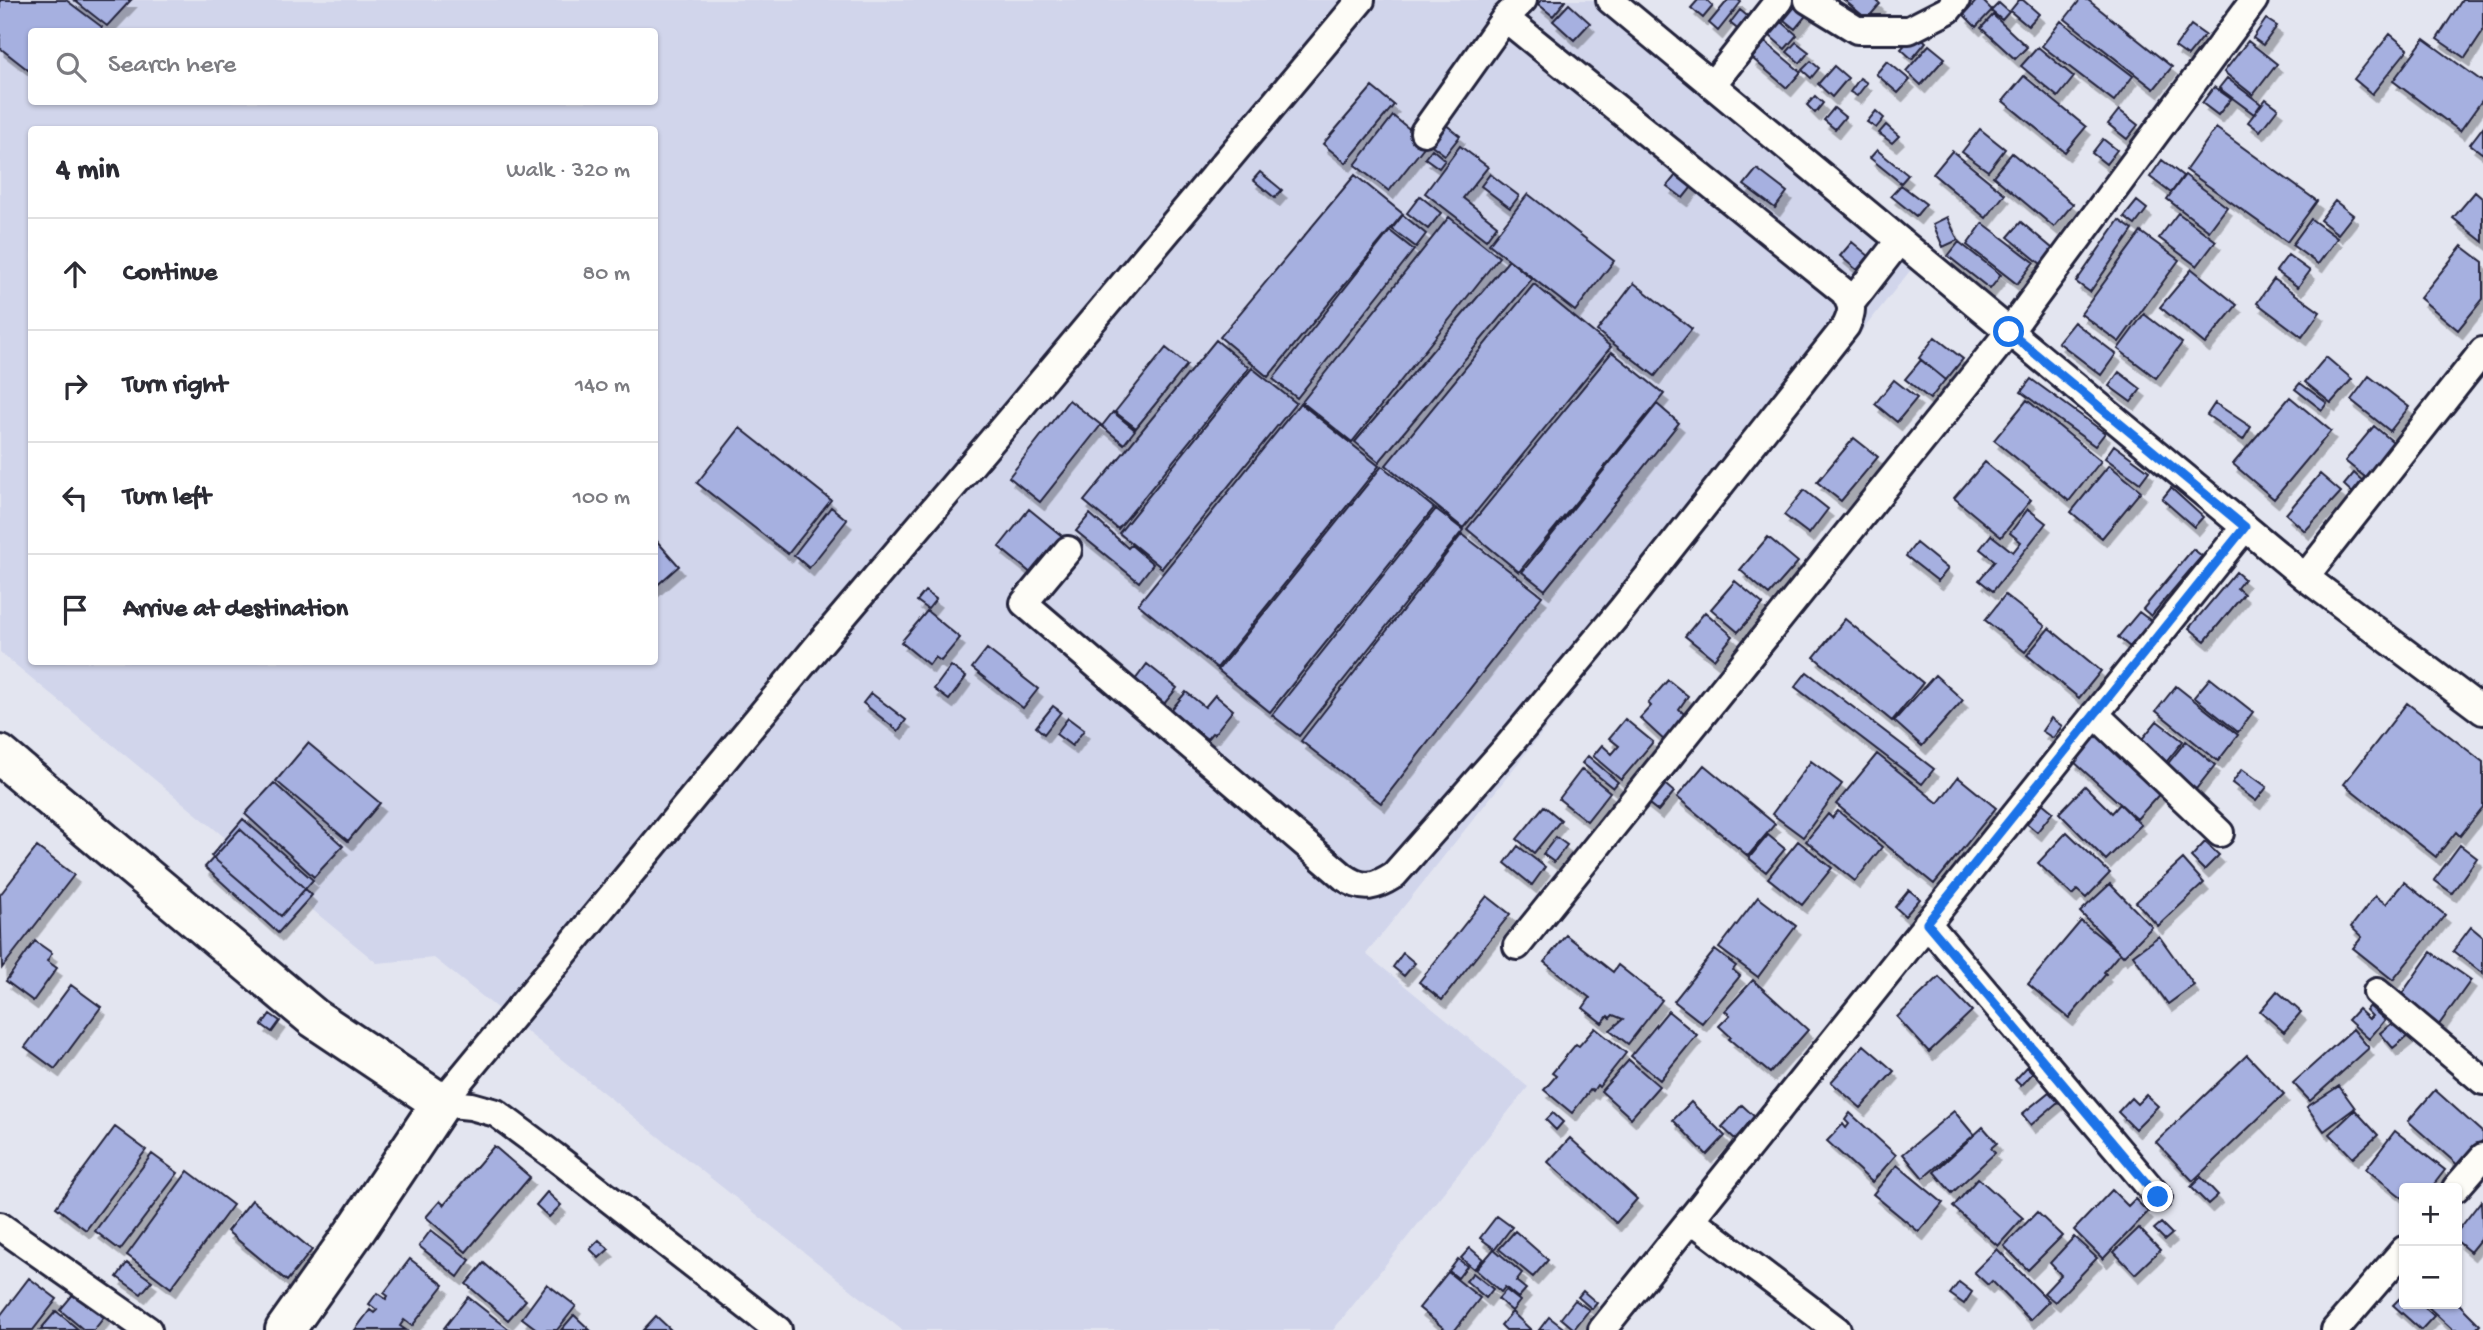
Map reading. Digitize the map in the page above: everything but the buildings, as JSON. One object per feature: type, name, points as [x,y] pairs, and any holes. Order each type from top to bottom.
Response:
[{"type":"street","points":[[285,1330],[441,1103],[821,642],[1361,0]]},
{"type":"street","points":[[1610,0],[2305,577],[2483,711]]},
{"type":"street","points":[[1712,85],[1779,0]]},
{"type":"street","points":[[1808,0],[1857,30],[1909,30],[1948,10],[1956,0]]},
{"type":"street","points":[[1517,946],[2009,332],[2254,0]]},
{"type":"street","points":[[1068,550],[1024,603],[1344,877],[1365,887],[1379,884],[1394,875],[1499,756],[1622,609],[1846,326],[1853,312],[1844,292],[1514,9],[1424,132]]},
{"type":"street","points":[[1851,303],[1899,241]]},
{"type":"street","points":[[2305,577],[2483,351]]},
{"type":"street","points":[[1602,1330],[2245,527]]},
{"type":"street","points":[[2095,714],[2220,833]]},
{"type":"street","points":[[0,755],[314,1018],[441,1103],[471,1106],[496,1113],[778,1330]]},
{"type":"street","points":[[1927,923],[2158,1197]]},
{"type":"street","points":[[2376,992],[2483,1081]]},
{"type":"street","points":[[2460,1183],[2483,1157]]},
{"type":"street","points":[[1691,1219],[1837,1330]]},
{"type":"street","points":[[0,1226],[148,1330]]},
{"type":"street","points":[[2335,1330],[2399,1256]]},
{"type":"shaded area","points":[[0,0],[1617,0],[1917,262],[1366,954],[1528,1087],[1333,1330],[902,1330],[434,958],[377,963],[0,652]]},
{"type":"route","points":[[2009,332],[2245,527],[1927,923],[2158,1197]]}]
